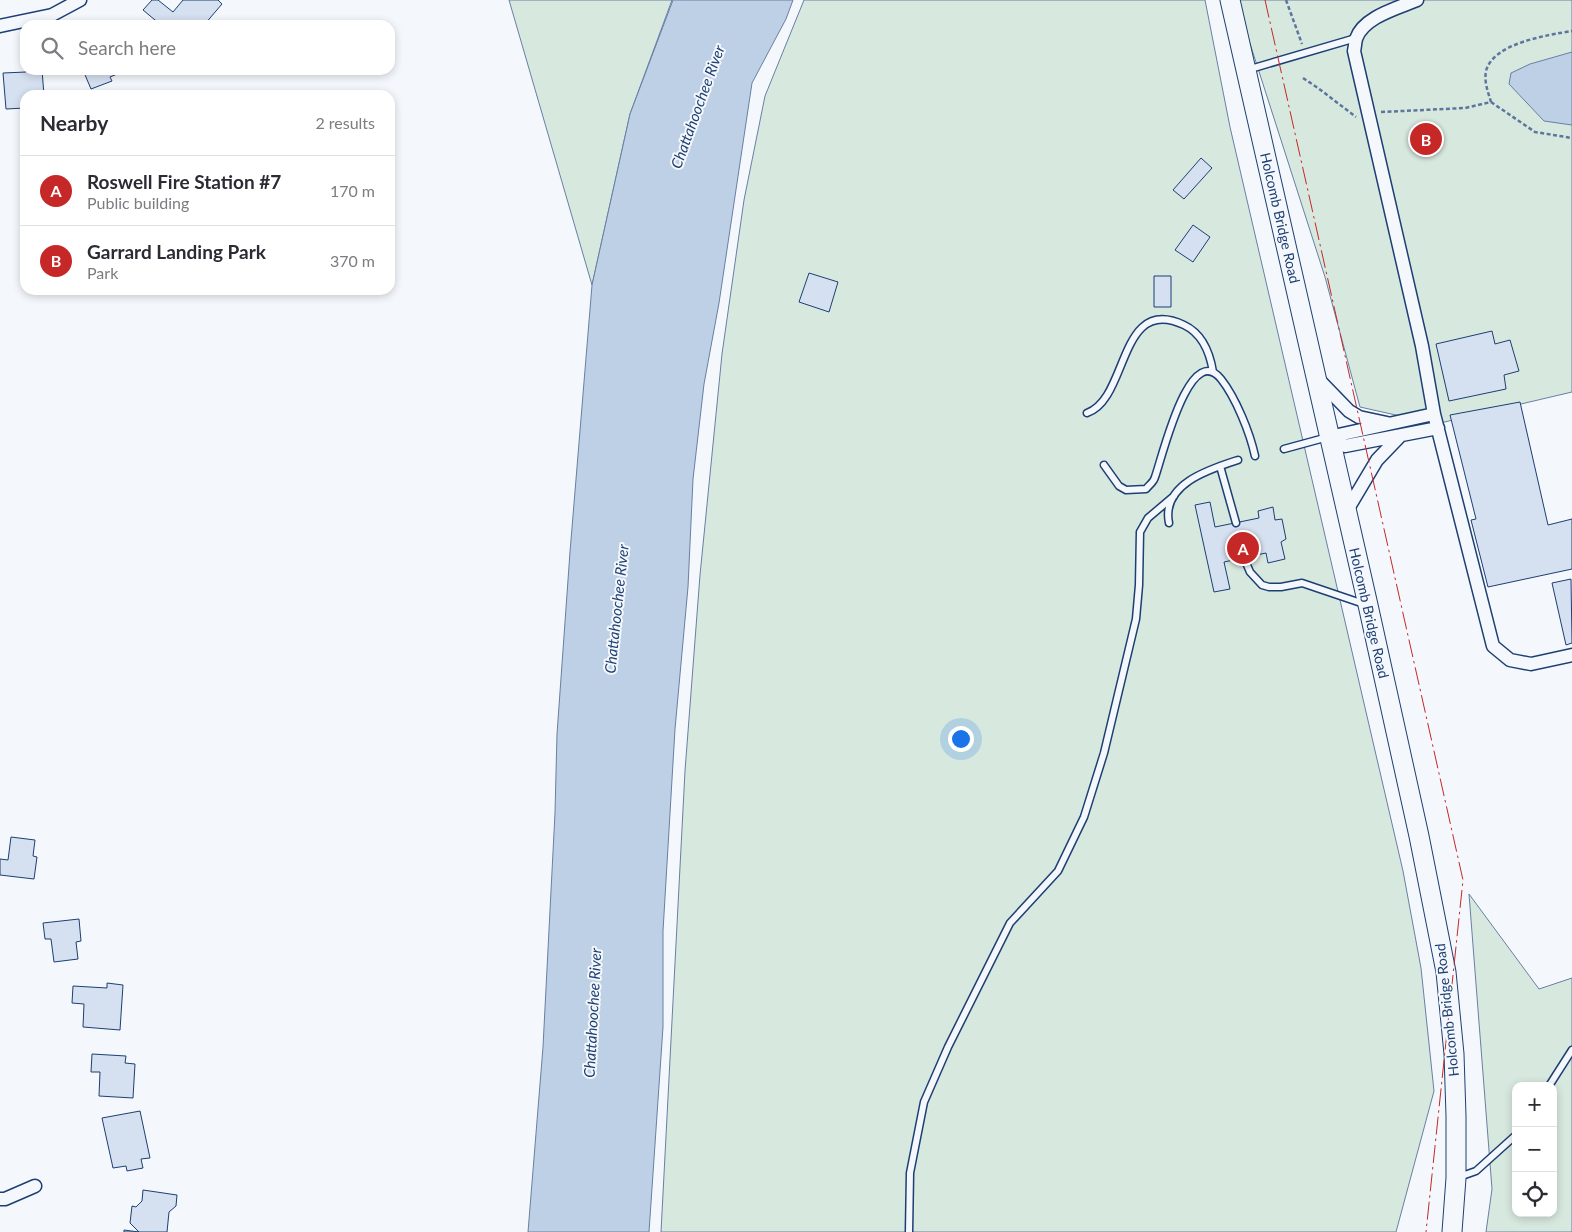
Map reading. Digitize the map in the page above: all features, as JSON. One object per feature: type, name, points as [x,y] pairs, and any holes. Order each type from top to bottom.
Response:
[{"type":"main road","name":"Holcomb Bridge Road","points":[[1230,0],[1368,605],[1419,836],[1446,972],[1454,1054],[1456,1116],[1456,1178],[1452,1232]]},
{"type":"street","points":[[28,20],[52,15],[80,0]]},
{"type":"street","points":[[1417,0],[1370,20],[1361,29],[1356,38],[1354,51],[1422,346],[1434,414],[1493,646],[1510,660],[1532,664],[1572,655]]},
{"type":"street","points":[[0,26],[20,22]]},
{"type":"street","points":[[1315,375],[1349,411],[1359,417],[1392,424]]},
{"type":"street","points":[[1329,437],[1434,414]]},
{"type":"street","points":[[1329,437],[1345,446],[1438,428]]},
{"type":"street","points":[[1346,512],[1377,460],[1401,435]]},
{"type":"street","points":[[0,1199],[5,1199],[35,1186]]},
{"type":"lane","points":[[1246,70],[1356,38]]},
{"type":"lane","points":[[1087,413],[1098,408],[1103,402],[1133,339],[1146,324],[1157,320],[1178,322],[1196,334],[1211,355],[1213,372]]},
{"type":"lane","points":[[1104,465],[1119,486],[1126,490],[1146,489],[1155,479],[1176,412],[1189,386],[1206,372],[1213,372],[1226,386],[1251,439],[1255,456]]},
{"type":"lane","points":[[1284,448],[1329,437]]},
{"type":"lane","points":[[910,1232],[910,1173],[924,1102],[948,1047],[1010,923],[1058,871],[1084,817],[1104,753],[1136,619],[1140,532],[1148,518],[1174,496],[1190,479],[1202,472],[1238,460]]},
{"type":"lane","points":[[1220,466],[1236,523]]},
{"type":"lane","points":[[1169,523],[1167,515],[1174,496]]},
{"type":"lane","points":[[1244,558],[1250,572],[1262,585],[1281,587],[1302,583],[1368,605]]},
{"type":"lane","points":[[1552,1082],[1572,1050]]},
{"type":"lane","points":[[1456,1178],[1476,1171],[1512,1139]]},
{"type":"path","points":[[1286,0],[1305,52]]},
{"type":"path","points":[[1572,31],[1532,39],[1500,52],[1492,60],[1485,78],[1491,102],[1534,132],[1572,138]]},
{"type":"path","points":[[1303,78],[1357,118],[1382,112],[1465,108],[1491,102]]},
{"type":"shaded area","points":[[509,0],[672,0],[630,114],[592,285]]},
{"type":"shaded area","points":[[804,0],[1205,0],[1230,127],[1403,871],[1421,968],[1434,1091],[1396,1232],[661,1232],[685,771],[700,575],[722,354],[744,200],[765,96]]},
{"type":"shaded area","points":[[1236,0],[1572,0],[1572,392],[1436,424],[1360,407],[1325,277]]},
{"type":"shaded area","points":[[1469,894],[1539,989],[1572,978],[1572,1232],[1486,1232],[1492,1189]]},
{"type":"water","name":"Chattahoochee River","points":[[673,0],[793,0],[786,19],[752,83],[719,303],[704,384],[693,479],[688,587],[675,729],[663,931],[663,1027],[649,1232],[528,1232],[543,1047],[555,813],[557,734],[592,285],[630,114]]},
{"type":"water","points":[[1572,52],[1572,125],[1544,121],[1509,84],[1511,73],[1530,64]]},
{"type":"building","points":[[152,0],[158,0],[173,12],[183,0],[218,0],[222,4],[208,20],[155,20],[143,10]]},
{"type":"building","points":[[20,72],[20,75],[42,75],[44,90],[20,90],[20,108],[6,109],[3,73]]},
{"type":"building","points":[[85,75],[115,75],[110,77],[112,81],[91,89]]},
{"type":"building","points":[[1201,158],[1212,168],[1184,199],[1173,190]]},
{"type":"building","points":[[1193,225],[1210,237],[1193,262],[1175,250]]},
{"type":"building","points":[[809,273],[838,282],[829,312],[799,302]]},
{"type":"building","points":[[1154,276],[1171,276],[1171,307],[1154,307]]},
{"type":"building","points":[[1492,331],[1495,344],[1510,340],[1519,371],[1504,375],[1506,389],[1449,401],[1436,344]]},
{"type":"building","points":[[1520,402],[1548,525],[1572,519],[1572,569],[1488,587],[1471,520],[1476,519],[1450,415]]},
{"type":"building","points":[[1210,502],[1215,527],[1259,518],[1258,511],[1273,507],[1275,520],[1282,519],[1286,539],[1281,542],[1285,559],[1268,563],[1266,553],[1224,562],[1230,589],[1214,592],[1195,505]]},
{"type":"building","points":[[1571,579],[1572,643],[1566,645],[1552,583]]},
{"type":"building","points":[[11,837],[35,840],[33,856],[37,857],[34,879],[0,875],[0,859],[8,860]]},
{"type":"building","points":[[79,919],[81,941],[76,942],[78,959],[54,962],[51,939],[45,939],[43,923]]},
{"type":"building","points":[[107,983],[123,985],[120,1030],[83,1027],[84,1004],[72,1003],[73,986],[107,988]]},
{"type":"building","points":[[92,1054],[126,1056],[125,1063],[135,1064],[133,1098],[99,1096],[100,1072],[91,1072]]},
{"type":"building","points":[[140,1111],[150,1158],[141,1159],[143,1168],[127,1171],[126,1166],[113,1168],[102,1118]]},
{"type":"building","points":[[143,1190],[177,1195],[176,1206],[169,1212],[167,1232],[139,1232],[130,1223],[132,1206],[136,1207],[142,1201]]},
{"type":"power","points":[[1265,0],[1463,880],[1426,1232]]},
{"type":"place","name":"Garrard Landing Park","points":[[1426,139]]},
{"type":"place","name":"Roswell Fire Station #7","points":[[1243,548]]}]
